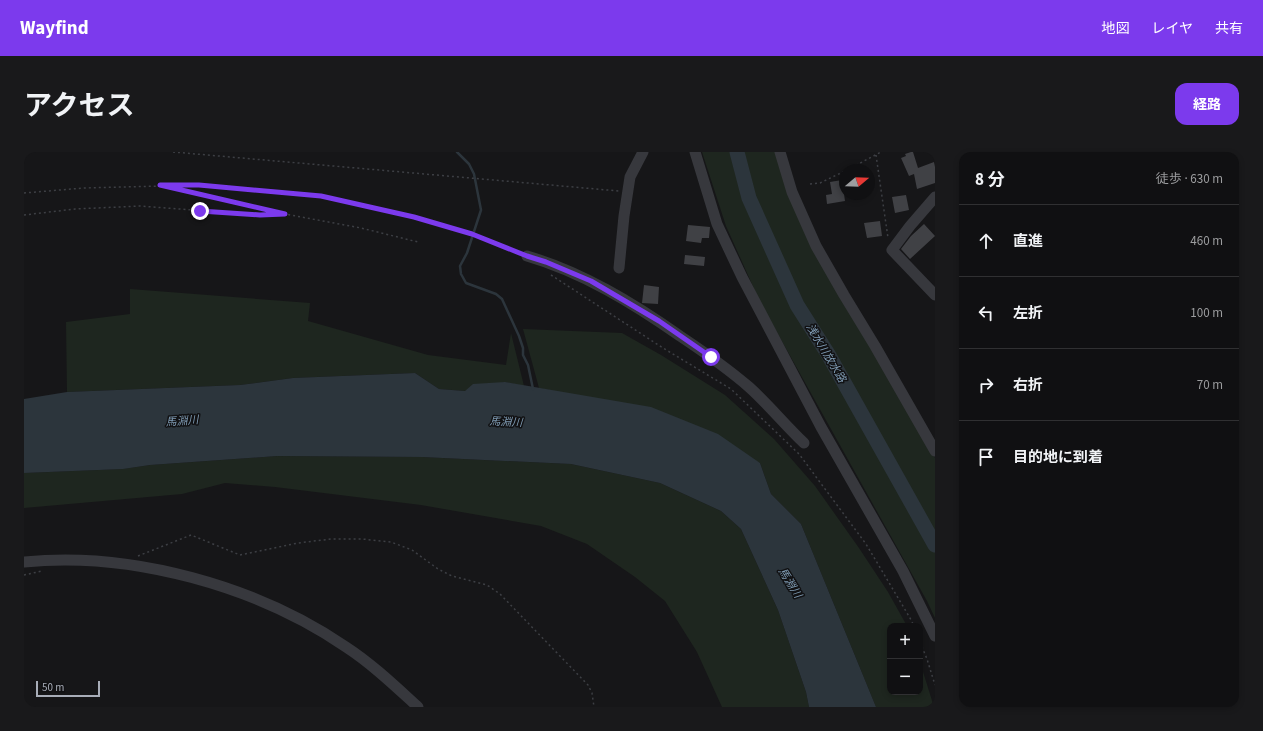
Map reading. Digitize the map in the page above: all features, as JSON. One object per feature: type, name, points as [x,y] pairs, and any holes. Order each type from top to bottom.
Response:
[{"type":"street","points":[[619,268],[630,177],[643,152]]},
{"type":"street","points":[[695,152],[717,224],[742,277],[818,420],[903,571],[935,636]]},
{"type":"street","points":[[780,152],[792,192],[816,246],[935,451]]},
{"type":"street","points":[[935,197],[892,250],[935,295]]},
{"type":"street","points":[[527,256],[546,262],[591,281],[659,321],[711,357],[749,387],[804,444]]},
{"type":"street","points":[[24,562],[43,560],[121,563],[197,578],[254,598],[300,619],[346,647],[385,677],[418,707]]},
{"type":"path","points":[[173,152],[627,192]]},
{"type":"path","points":[[858,164],[881,152]]},
{"type":"path","points":[[876,155],[887,231],[892,250]]},
{"type":"path","points":[[810,184],[820,182],[839,173]]},
{"type":"path","points":[[160,185],[285,214],[361,228],[418,242]]},
{"type":"path","points":[[24,193],[84,188],[199,185],[321,196],[414,217],[472,234],[527,256]]},
{"type":"path","points":[[24,215],[75,209],[140,206],[260,215],[285,214]]},
{"type":"path","points":[[551,275],[663,348],[731,389],[799,454],[866,544],[912,623]]},
{"type":"path","points":[[121,563],[191,535],[240,555],[298,543],[331,539],[362,539],[391,542],[412,550],[452,576],[487,585],[500,594],[588,685],[592,693],[594,707]]},
{"type":"path","points":[[923,649],[935,685]]},
{"type":"shaded area","points":[[702,152],[778,152],[841,296],[935,458],[935,618],[927,601],[760,302],[726,226]]},
{"type":"shaded area","points":[[130,289],[310,303],[308,321],[428,355],[506,365],[511,333],[524,386],[505,382],[465,391],[439,389],[415,373],[293,378],[240,385],[67,392],[66,322],[130,314]]},
{"type":"shaded area","points":[[523,329],[622,333],[661,355],[725,395],[774,439],[815,486],[859,548],[888,592],[905,623],[887,623],[887,695],[923,695],[923,672],[934,707],[876,707],[801,524],[771,494],[760,463],[559,392],[539,388]]},
{"type":"shaded area","points":[[277,456],[422,457],[571,464],[660,483],[721,511],[741,529],[778,610],[806,692],[809,707],[722,707],[697,652],[665,601],[635,577],[587,544],[541,526],[421,505],[275,487],[225,483],[182,494],[24,508],[24,473],[122,469],[150,465]]},
{"type":"water","name":"馬淵川","points":[[415,373],[439,389],[465,391],[473,384],[505,382],[651,407],[718,434],[760,463],[771,494],[801,524],[876,707],[809,707],[806,692],[778,610],[741,529],[721,511],[660,483],[571,464],[422,457],[277,456],[150,465],[123,469],[24,473],[24,399],[67,392],[240,385],[293,378]]},
{"type":"building","points":[[913,152],[918,168],[934,162],[935,183],[917,189],[914,174],[909,176],[901,158],[906,156],[905,154]]},
{"type":"building","points":[[839,180],[839,200],[845,201],[827,204],[826,195],[832,194],[830,182]]},
{"type":"building","points":[[906,195],[909,210],[895,213],[892,197]]},
{"type":"building","points":[[880,221],[882,236],[867,238],[864,223]]},
{"type":"building","points":[[924,224],[935,236],[910,259],[901,249],[911,236]]},
{"type":"building","points":[[688,225],[710,227],[709,238],[702,238],[701,243],[686,241]]},
{"type":"building","points":[[685,255],[705,257],[704,266],[684,264]]},
{"type":"building","points":[[644,285],[659,287],[658,304],[642,303]]},
{"type":"waterway","points":[[457,152],[469,164],[474,174],[481,210],[467,253],[460,266],[461,274],[466,283],[496,294],[502,299],[519,336],[523,348],[523,355],[528,365],[533,389]]},
{"type":"waterway","name":"浅水川放水路","points":[[737,152],[749,198],[797,305],[828,354],[935,545]]},
{"type":"route","points":[[200,211],[260,215],[285,214],[160,185],[199,185],[321,196],[414,217],[472,234],[591,281],[659,321],[711,357]]}]
